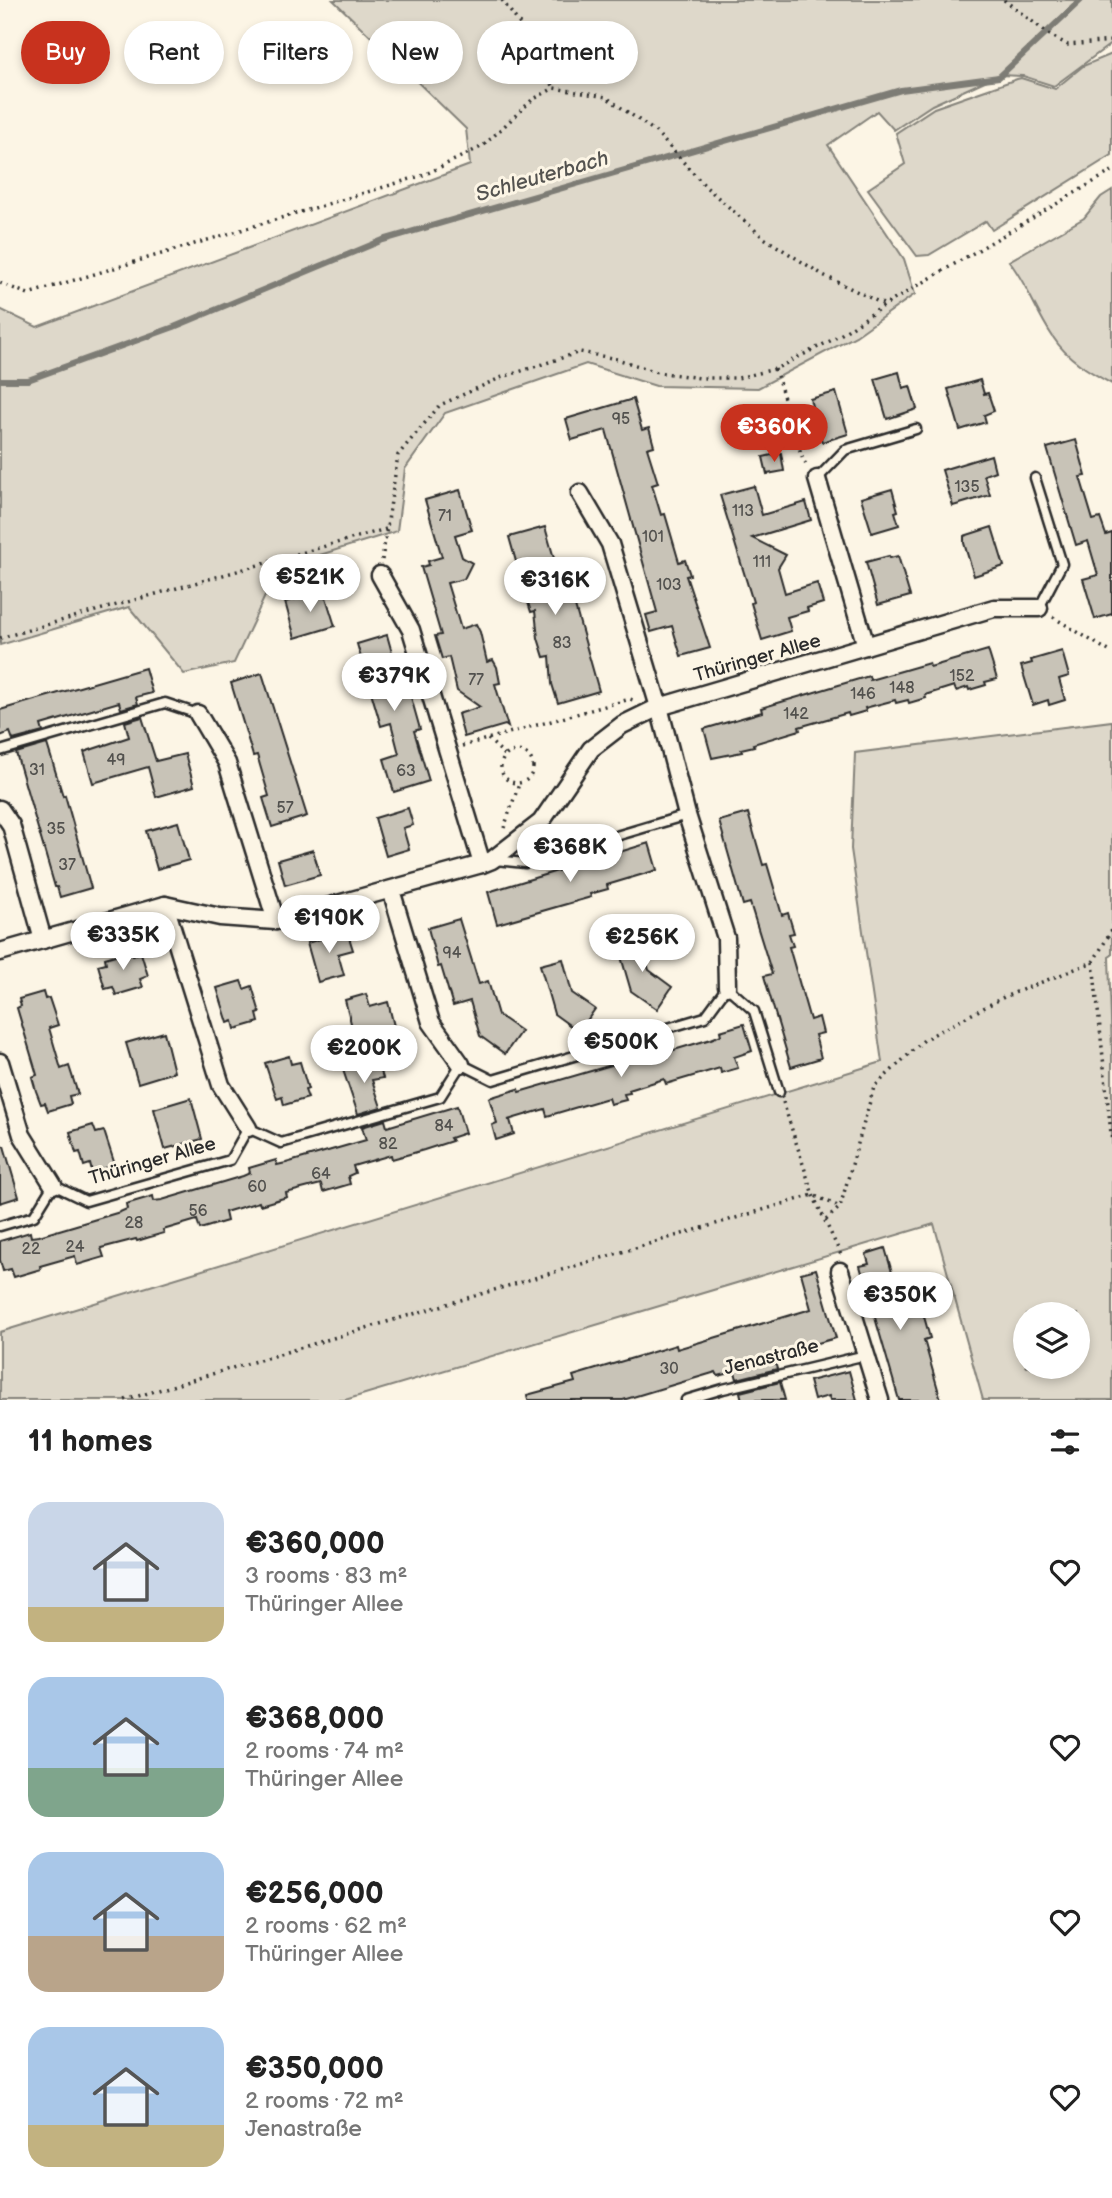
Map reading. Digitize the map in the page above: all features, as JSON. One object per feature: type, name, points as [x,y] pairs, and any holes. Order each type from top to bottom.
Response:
[{"type":"street","points":[[817,479],[866,646]]},
{"type":"street","points":[[580,493],[610,544],[659,707],[687,815],[726,938],[727,987]]},
{"type":"street","points":[[380,575],[411,630],[448,750],[487,862]]},
{"type":"street","name":"Thüringer Allee","points":[[0,953],[165,905],[220,917],[276,921],[487,862],[541,822],[591,749],[622,725],[659,707],[994,608],[1039,608]]},
{"type":"street","points":[[198,714],[228,763],[276,921]]},
{"type":"street","points":[[0,809],[11,825],[43,940]]},
{"type":"street","points":[[391,890],[431,1022],[461,1065]]},
{"type":"street","points":[[165,905],[220,1085],[248,1128]]},
{"type":"street","points":[[0,1062],[22,1135],[53,1185]]},
{"type":"street","points":[[840,1271],[880,1400]]},
{"type":"lane","points":[[817,479],[845,450],[916,429]]},
{"type":"lane","points":[[1035,478],[1062,565],[1039,608]]},
{"type":"lane","points":[[0,751],[165,703],[198,714]]},
{"type":"lane","name":"Thüringer Allee","points":[[487,862],[526,863],[687,815]]},
{"type":"lane","points":[[248,1128],[281,1143],[440,1097],[461,1065],[492,1080],[506,1076],[705,1017],[727,987],[754,1011],[779,1092]]},
{"type":"lane","name":"Thüringer Allee","points":[[53,1185],[86,1201],[230,1160],[248,1128]]},
{"type":"lane","points":[[0,1226],[34,1216],[53,1185]]},
{"type":"lane","name":"Jenastraße","points":[[686,1400],[866,1354]]},
{"type":"path","points":[[502,0],[530,38],[554,88]]},
{"type":"path","points":[[1004,0],[1050,35],[1068,45],[1112,41]]},
{"type":"path","points":[[0,283],[28,294],[424,175],[483,146],[532,100],[554,88],[606,97],[656,132],[706,187],[764,238],[823,275],[885,305]]},
{"type":"path","points":[[380,575],[398,455],[440,405],[500,379],[580,352],[617,359],[657,372],[700,378],[738,378],[775,369],[834,338],[1112,171]]},
{"type":"path","points":[[775,369],[803,460],[817,479]]},
{"type":"path","points":[[0,638],[386,529]]},
{"type":"path","points":[[1039,608],[1112,653]]},
{"type":"path","points":[[448,750],[630,699],[659,707]]},
{"type":"path","points":[[488,739],[506,756]]},
{"type":"path","points":[[515,751],[525,753],[534,766],[531,776],[519,784],[504,777],[501,766],[506,756],[515,751]]},
{"type":"path","points":[[503,830],[519,784]]},
{"type":"path","points":[[1112,930],[1093,962],[1112,1143]]},
{"type":"path","points":[[825,1220],[840,1207],[874,1087],[926,1039],[1004,998],[1093,962]]},
{"type":"path","points":[[779,1092],[813,1195],[841,1256],[840,1271]]},
{"type":"path","points":[[125,1400],[813,1195],[840,1207]]},
{"type":"shaded area","points":[[333,0],[1112,0],[1112,43],[1054,86],[1023,76],[998,75],[932,105],[894,130],[877,111],[828,145],[904,259],[915,294],[856,336],[758,388],[656,386],[586,364],[445,413],[405,469],[397,531],[278,568],[234,663],[184,674],[129,607],[0,645],[0,309],[37,327],[470,165],[466,129],[420,84],[463,84],[463,21],[367,21],[367,33]]},
{"type":"shaded area","points":[[1112,54],[1112,155],[992,230],[986,221],[929,255],[917,256],[868,189],[905,164],[896,133],[934,108],[1017,79],[1055,89],[1083,66]]},
{"type":"shaded area","points":[[1112,190],[1112,384],[1079,364],[1059,345],[1009,261],[1084,218],[1101,197]]},
{"type":"shaded area","points":[[1112,721],[1112,955],[1109,957],[1112,1050],[1112,1400],[983,1400],[934,1224],[345,1400],[0,1400],[0,1332],[882,1062],[851,849],[855,753]]},
{"type":"building","points":[[899,372],[903,388],[910,386],[917,409],[887,419],[875,379]]},
{"type":"building","points":[[980,380],[984,394],[988,393],[994,411],[984,415],[986,422],[960,430],[948,389]]},
{"type":"building","points":[[836,392],[848,434],[822,442],[810,399]]},
{"type":"building","points":[[633,399],[642,430],[649,428],[654,446],[647,448],[658,483],[652,485],[661,515],[665,514],[679,562],[685,560],[690,575],[686,576],[710,648],[681,656],[672,626],[651,632],[646,615],[657,612],[606,430],[572,440],[566,419]]},
{"type":"building","points":[[1076,440],[1086,476],[1080,477],[1093,520],[1100,518],[1106,535],[1112,533],[1112,614],[1095,619],[1083,579],[1098,575],[1088,541],[1076,545],[1047,448]]},
{"type":"building","points":[[781,453],[784,471],[767,474],[763,457]]},
{"type":"building","points":[[991,455],[995,471],[984,475],[990,495],[953,506],[942,470]]},
{"type":"building","points":[[754,486],[762,515],[806,502],[811,520],[752,538],[786,555],[778,568],[785,593],[817,583],[823,603],[787,617],[791,631],[762,640],[720,495]]},
{"type":"building","points":[[892,489],[899,525],[872,533],[861,498]]},
{"type":"building","points":[[460,490],[472,530],[455,535],[462,557],[472,563],[464,579],[447,583],[461,629],[476,624],[487,662],[493,660],[497,667],[500,683],[495,684],[508,727],[505,725],[464,737],[458,714],[480,707],[457,691],[449,657],[442,659],[435,636],[441,635],[421,567],[429,565],[428,561],[442,557],[425,500]]},
{"type":"building","points":[[545,527],[560,579],[565,577],[569,585],[599,691],[558,703],[552,684],[550,656],[544,657],[538,638],[535,611],[531,612],[525,593],[522,564],[517,565],[509,537]]},
{"type":"building","points":[[992,527],[1004,566],[974,576],[964,536]]},
{"type":"building","points":[[898,556],[910,596],[878,605],[866,562]]},
{"type":"building","points":[[324,591],[335,626],[295,638],[285,602]]},
{"type":"building","points":[[387,635],[403,692],[409,690],[420,729],[414,731],[429,781],[394,792],[384,759],[399,754],[391,723],[381,726],[357,644]]},
{"type":"building","points":[[988,650],[997,679],[985,682],[986,685],[956,691],[954,686],[909,703],[908,700],[896,703],[895,700],[865,708],[866,711],[849,716],[848,713],[799,727],[800,730],[741,749],[742,752],[712,758],[704,729],[762,712],[761,708],[869,676],[870,680],[929,663],[930,667]]},
{"type":"building","points":[[1062,651],[1069,676],[1059,679],[1065,700],[1049,705],[1048,700],[1033,705],[1021,666],[1032,663],[1031,660]]},
{"type":"building","points":[[145,668],[152,693],[136,697],[138,704],[121,709],[119,702],[41,725],[43,732],[13,740],[10,732],[0,736],[0,710]]},
{"type":"building","points":[[262,673],[307,816],[272,827],[263,798],[269,796],[257,755],[253,756],[231,683]]},
{"type":"building","points":[[142,717],[156,761],[185,754],[194,786],[156,797],[148,767],[93,783],[84,752],[129,737],[125,722]]},
{"type":"building","points":[[47,744],[63,796],[65,795],[91,888],[60,897],[16,753]]},
{"type":"building","points":[[408,808],[413,825],[403,828],[409,849],[386,856],[375,818]]},
{"type":"building","points":[[748,813],[763,865],[767,864],[782,915],[788,913],[794,933],[789,934],[793,946],[789,947],[810,1020],[819,1017],[823,1033],[815,1035],[821,1058],[791,1067],[764,976],[772,974],[750,903],[743,905],[719,821]]},
{"type":"building","points":[[178,822],[189,860],[157,869],[146,831]]},
{"type":"building","points":[[649,843],[657,870],[607,885],[608,889],[590,894],[591,897],[497,924],[488,892]]},
{"type":"building","points":[[313,850],[320,875],[285,885],[278,860]]},
{"type":"building","points":[[459,919],[479,984],[488,981],[498,1015],[521,1031],[505,1054],[480,1036],[470,1001],[453,1006],[441,966],[438,967],[428,928]]},
{"type":"building","points":[[347,931],[353,950],[338,954],[344,975],[318,982],[307,943]]},
{"type":"building","points":[[639,936],[649,970],[672,987],[657,1009],[631,991],[617,943]]},
{"type":"building","points":[[132,950],[133,955],[141,953],[148,976],[140,979],[143,987],[116,995],[113,987],[105,989],[98,965],[106,963],[105,958]]},
{"type":"building","points":[[563,959],[572,993],[595,1009],[579,1032],[554,1014],[540,965]]},
{"type":"building","points":[[241,981],[244,989],[252,986],[260,1013],[257,1014],[259,1022],[235,1029],[233,1021],[228,1023],[217,988]]},
{"type":"building","points":[[43,992],[45,999],[49,998],[58,1025],[49,1028],[61,1069],[69,1066],[78,1094],[69,1096],[71,1104],[48,1111],[45,1103],[41,1104],[36,1091],[32,1077],[37,1075],[17,1008],[21,1006],[19,999]]},
{"type":"building","points":[[366,994],[370,1007],[388,1002],[396,1034],[365,1043],[353,1031],[345,1000]]},
{"type":"building","points":[[744,1024],[752,1051],[734,1057],[738,1068],[721,1073],[720,1068],[666,1084],[664,1079],[629,1090],[630,1093],[624,1094],[626,1100],[610,1104],[608,1098],[547,1116],[545,1109],[508,1120],[514,1134],[496,1140],[492,1125],[497,1123],[489,1098],[518,1089],[519,1092],[639,1057],[640,1060],[711,1039],[721,1035],[720,1031]]},
{"type":"building","points":[[164,1032],[174,1072],[138,1083],[126,1043]]},
{"type":"building","points":[[289,1056],[291,1064],[300,1062],[308,1098],[284,1105],[282,1097],[277,1099],[265,1063]]},
{"type":"building","points":[[377,1059],[383,1078],[372,1080],[381,1107],[358,1114],[343,1070]]},
{"type":"building","points":[[191,1098],[202,1139],[165,1149],[154,1109]]},
{"type":"building","points":[[457,1106],[465,1133],[450,1138],[452,1141],[424,1150],[392,1159],[391,1155],[353,1166],[355,1173],[348,1176],[350,1184],[323,1192],[321,1184],[286,1193],[287,1197],[225,1212],[227,1221],[200,1229],[197,1220],[137,1241],[136,1239],[101,1248],[104,1257],[77,1265],[75,1256],[14,1277],[11,1269],[3,1271],[0,1241],[30,1232],[31,1237],[39,1236],[120,1212],[127,1209],[126,1204],[153,1196],[154,1201],[162,1200],[243,1176],[250,1173],[249,1168],[276,1160],[277,1165],[366,1140],[362,1127],[385,1120],[387,1127]]},
{"type":"building","points":[[93,1125],[96,1133],[104,1131],[115,1165],[92,1172],[90,1164],[84,1166],[80,1152],[76,1153],[70,1132]]},
{"type":"building","points":[[0,1146],[4,1146],[19,1197],[0,1203]]},
{"type":"building","points":[[885,1248],[900,1300],[918,1295],[930,1338],[924,1340],[941,1400],[899,1400],[860,1266],[869,1264],[866,1254]]},
{"type":"building","points":[[816,1269],[836,1338],[796,1349],[797,1353],[774,1359],[777,1369],[737,1379],[735,1372],[718,1376],[716,1372],[623,1400],[528,1400],[527,1395],[575,1382],[573,1376],[676,1345],[677,1349],[811,1309],[801,1273]]},
{"type":"building","points":[[849,1371],[857,1400],[830,1400],[829,1396],[814,1400],[809,1381]]},
{"type":"building","points":[[780,1382],[785,1400],[742,1400],[740,1392]]},
{"type":"waterway","name":"Schleuterbach","points":[[0,380],[28,380],[174,327],[383,240],[901,90],[999,77],[1081,0]]}]
